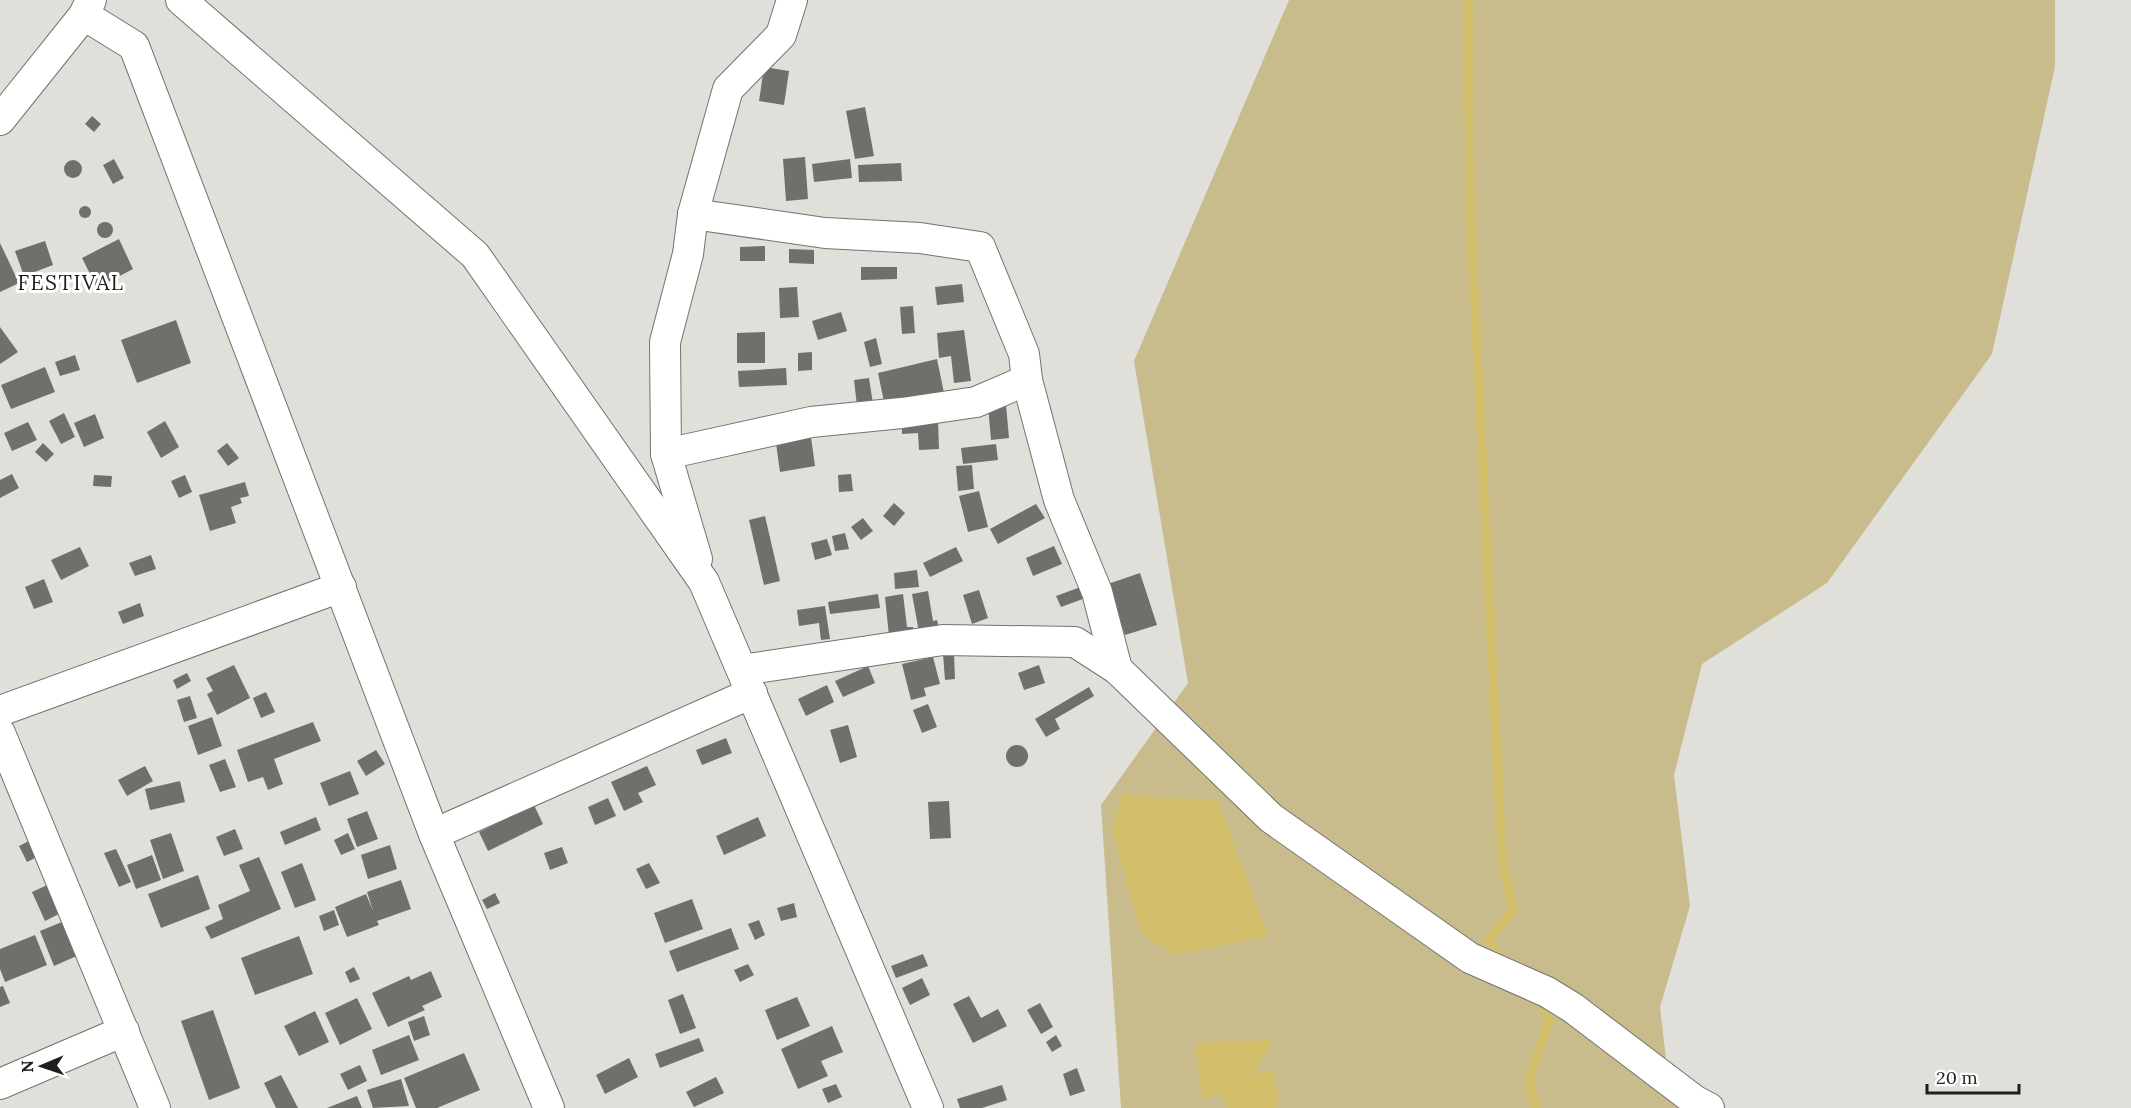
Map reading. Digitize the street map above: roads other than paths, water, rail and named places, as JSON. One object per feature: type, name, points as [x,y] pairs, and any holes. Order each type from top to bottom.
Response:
[{"type":"street","points":[[181,0],[474,255],[704,582]]},
{"type":"street","points":[[792,0],[781,35],[728,89],[693,214],[688,254],[665,342],[666,454],[704,582],[928,1108]]},
{"type":"street","points":[[0,120],[87,8],[134,46],[434,834],[549,1108]]},
{"type":"street","points":[[693,214],[825,233],[920,238],[980,247],[989,264],[1024,354],[1027,380],[1059,500],[1097,592],[1117,669]]},
{"type":"street","points":[[666,454],[811,422],[902,413],[976,402],[1027,380]]},
{"type":"street","points":[[0,711],[341,587]]},
{"type":"street","points":[[434,834],[747,682],[943,640],[1075,642],[1117,669],[1271,818],[1470,958],[1547,992],[1573,1008],[1694,1100],[1709,1108]]},
{"type":"street","points":[[0,733],[155,1108]]},
{"type":"street","points":[[0,1084],[124,1031]]},
{"type":"waterway","points":[[1468,0],[1470,205],[1502,858],[1513,910],[1488,940],[1502,962]]},
{"type":"waterway","points":[[1536,1108],[1529,1079],[1549,1020],[1541,999]]},
{"type":"district","name":"FESTIVAL","points":[[71,282]]}]
